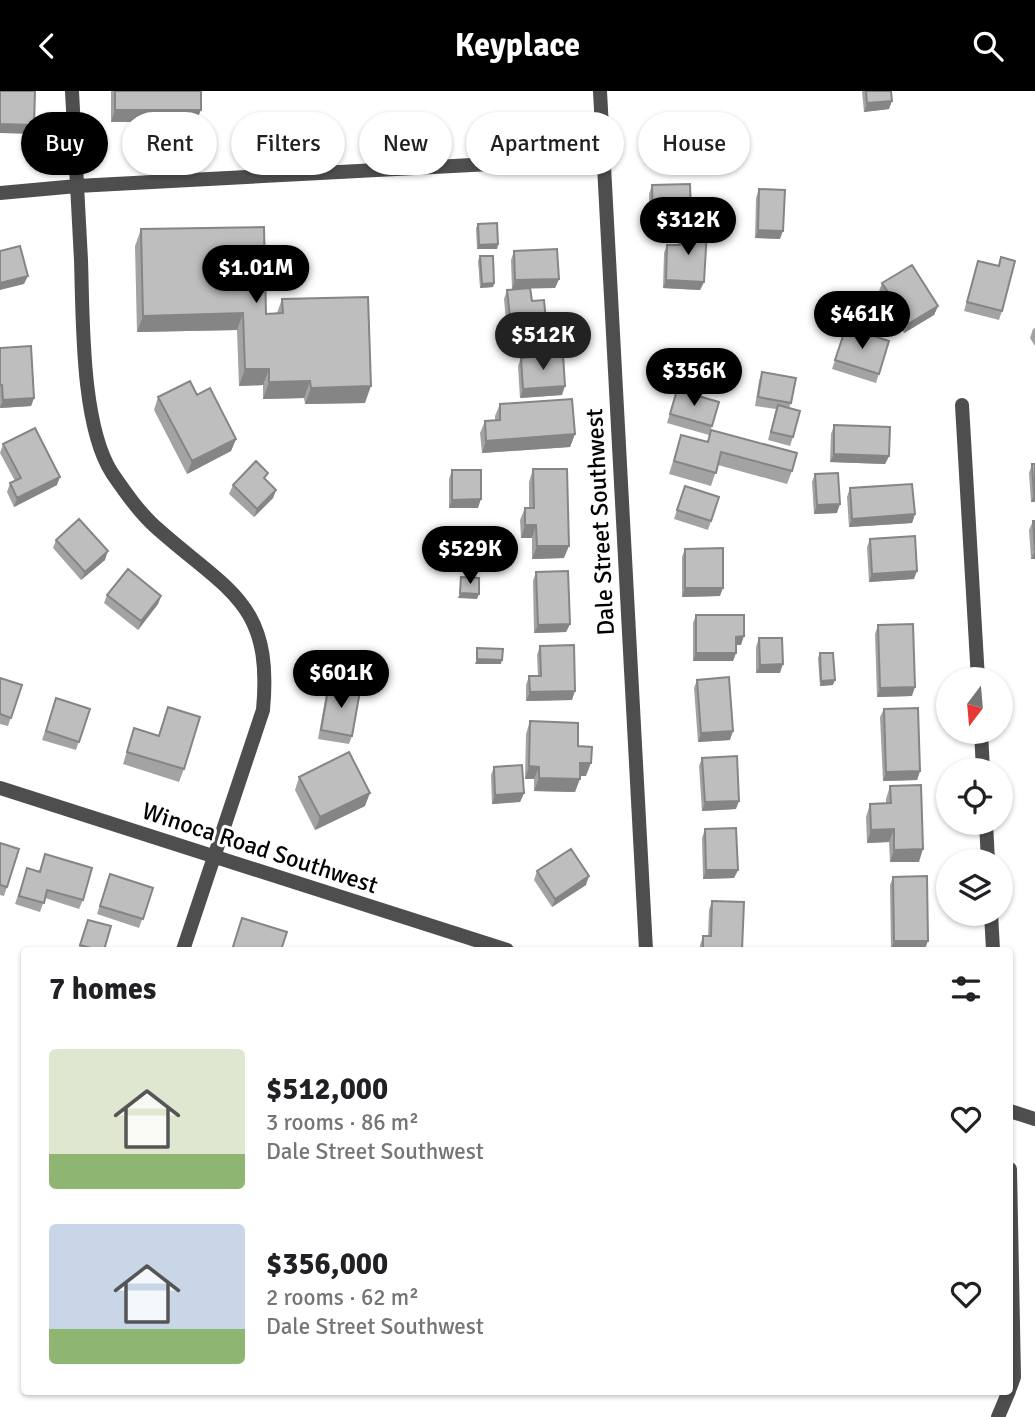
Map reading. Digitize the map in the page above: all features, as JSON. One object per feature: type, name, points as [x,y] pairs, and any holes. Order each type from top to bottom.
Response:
[{"type":"street","points":[[72,91],[85,345],[93,417],[104,458],[131,498],[157,529],[225,583],[256,627],[266,676],[262,710],[184,947]]},
{"type":"street","name":"Dale Street Southwest","points":[[600,91],[601,112]]},
{"type":"street","points":[[0,193],[77,186],[466,165]]},
{"type":"street","name":"Dale Street Southwest","points":[[604,175],[646,947]]},
{"type":"street","points":[[962,405],[977,667]]},
{"type":"street","name":"Winoca Road Southwest","points":[[0,788],[498,947]]},
{"type":"street","points":[[992,926],[993,947]]},
{"type":"street","points":[[1013,1112],[1035,1119]]},
{"type":"street","points":[[1013,1256],[1013,1380]]},
{"type":"street","points":[[998,1417],[1007,1395]]},
{"type":"building","points":[[0,91],[35,91],[34,112],[21,112],[21,125],[0,124]]},
{"type":"building","points":[[115,91],[201,91],[201,110],[115,110]]},
{"type":"building","points":[[866,91],[891,91],[892,101],[867,103]]},
{"type":"building","points":[[690,184],[691,214],[653,215],[652,185]]},
{"type":"building","points":[[759,189],[785,190],[783,231],[758,230]]},
{"type":"building","points":[[497,223],[498,244],[479,245],[478,224]]},
{"type":"building","points":[[264,227],[266,314],[283,313],[282,299],[368,297],[371,386],[311,388],[310,381],[269,382],[269,369],[245,369],[243,313],[143,316],[141,229]]},
{"type":"building","points":[[681,229],[707,231],[704,282],[666,280],[667,245],[680,245]]},
{"type":"building","points":[[20,246],[28,276],[0,283],[0,251]]},
{"type":"building","points":[[557,249],[559,279],[515,280],[514,251]]},
{"type":"building","points":[[480,256],[493,256],[494,283],[482,284]]},
{"type":"building","points":[[1001,257],[1015,261],[1002,311],[967,302],[978,261],[999,266]]},
{"type":"building","points":[[912,265],[938,306],[908,324],[882,283]]},
{"type":"building","points":[[530,288],[532,301],[544,300],[547,330],[512,334],[507,290]]},
{"type":"building","points":[[846,327],[889,341],[879,374],[835,360]]},
{"type":"building","points":[[31,346],[34,398],[3,400],[0,385],[0,348]]},
{"type":"building","points":[[563,354],[565,386],[523,389],[521,358]]},
{"type":"building","points":[[762,372],[796,378],[791,403],[758,397]]},
{"type":"building","points":[[190,381],[197,395],[210,388],[236,439],[192,461],[158,397]]},
{"type":"building","points":[[677,390],[719,402],[712,426],[670,414]]},
{"type":"building","points":[[572,399],[575,434],[486,441],[485,421],[500,420],[500,404]]},
{"type":"building","points":[[778,405],[800,411],[793,437],[771,432]]},
{"type":"building","points":[[834,425],[890,427],[889,456],[834,454]]},
{"type":"building","points":[[35,428],[60,477],[17,498],[10,483],[21,478],[3,444]]},
{"type":"building","points":[[711,430],[797,453],[792,471],[721,452],[716,473],[674,461],[681,435],[708,442]]},
{"type":"building","points":[[256,461],[268,473],[264,478],[276,490],[257,509],[233,485]]},
{"type":"building","points":[[1032,464],[1035,464],[1035,494],[1034,494]]},
{"type":"building","points":[[533,469],[567,469],[569,546],[537,546],[536,525],[525,525],[525,508],[534,508]]},
{"type":"building","points":[[452,470],[481,470],[481,499],[452,500]]},
{"type":"building","points":[[838,473],[840,504],[817,505],[815,474]]},
{"type":"building","points":[[912,484],[915,514],[852,519],[850,488]]},
{"type":"building","points":[[685,486],[719,497],[711,521],[677,510]]},
{"type":"building","points":[[79,519],[108,551],[85,572],[56,540]]},
{"type":"building","points":[[915,536],[917,571],[872,574],[870,539]]},
{"type":"building","points":[[723,548],[723,588],[685,588],[685,549]]},
{"type":"building","points":[[128,569],[161,596],[141,621],[107,595]]},
{"type":"building","points":[[568,571],[570,624],[538,625],[536,572]]},
{"type":"building","points":[[461,577],[479,578],[479,594],[460,593]]},
{"type":"building","points":[[696,615],[744,615],[744,636],[736,637],[736,653],[696,653]]},
{"type":"building","points":[[913,624],[915,687],[880,688],[878,625]]},
{"type":"building","points":[[759,638],[782,638],[783,664],[760,665]]},
{"type":"building","points":[[574,645],[575,691],[530,692],[529,676],[541,676],[540,646]]},
{"type":"building","points":[[477,648],[503,649],[502,660],[477,659]]},
{"type":"building","points":[[820,653],[833,653],[835,680],[821,681]]},
{"type":"building","points":[[729,677],[733,731],[701,733],[697,680]]},
{"type":"building","points":[[0,678],[22,685],[11,718],[0,714]]},
{"type":"building","points":[[329,685],[360,691],[352,736],[321,730]]},
{"type":"building","points":[[56,698],[90,709],[79,742],[46,731]]},
{"type":"building","points":[[168,707],[200,717],[184,769],[127,752],[134,728],[159,736]]},
{"type":"building","points":[[918,708],[920,771],[886,772],[884,709]]},
{"type":"building","points":[[530,721],[578,723],[578,746],[592,747],[591,763],[580,763],[580,779],[539,778],[539,767],[529,766]]},
{"type":"building","points":[[349,752],[370,793],[320,817],[299,777]]},
{"type":"building","points":[[737,756],[739,801],[705,802],[702,758]]},
{"type":"building","points":[[522,765],[524,793],[495,795],[494,767]]},
{"type":"building","points":[[921,785],[923,849],[894,850],[894,829],[871,830],[870,804],[891,803],[890,786]]},
{"type":"building","points":[[736,828],[738,870],[706,870],[705,829]]},
{"type":"building","points":[[0,843],[19,849],[7,887],[0,885]]},
{"type":"building","points":[[571,849],[589,876],[555,899],[537,871]]},
{"type":"building","points":[[45,854],[92,868],[83,900],[47,890],[44,903],[19,896],[27,868],[40,872]]},
{"type":"building","points":[[110,874],[153,888],[143,919],[100,906]]},
{"type":"building","points":[[927,876],[928,941],[894,941],[893,877]]},
{"type":"building","points":[[712,901],[744,902],[742,947],[703,947],[703,936],[711,936]]},
{"type":"building","points":[[242,918],[287,932],[282,947],[233,947]]},
{"type":"building","points":[[88,920],[111,926],[105,947],[80,945]]}]
